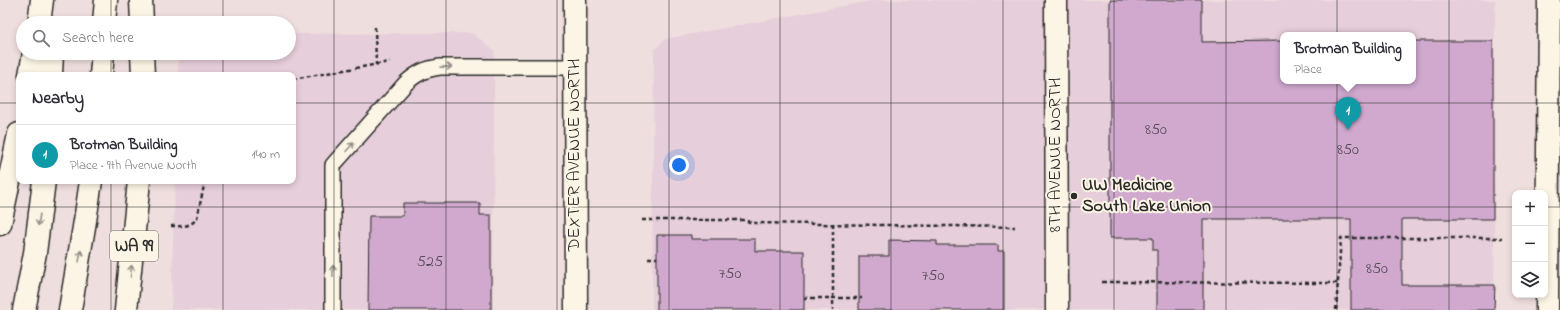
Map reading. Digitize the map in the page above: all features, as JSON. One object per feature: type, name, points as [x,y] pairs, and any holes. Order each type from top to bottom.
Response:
[{"type":"main road","points":[[40,16],[42,0]]},
{"type":"main road","points":[[53,16],[54,0]]},
{"type":"main road","points":[[105,16],[106,0]]},
{"type":"main road","points":[[141,0],[142,16]]},
{"type":"main road","name":"DEXTER AVENUE NORTH","points":[[575,0],[576,310]]},
{"type":"main road","name":"8TH AVENUE NORTH","points":[[1056,0],[1057,310]]},
{"type":"main road","points":[[1547,310],[1548,0]]},
{"type":"main road","points":[[142,60],[143,72]]},
{"type":"main road","points":[[0,224],[16,148]]},
{"type":"main road","points":[[24,310],[35,253],[44,184]]},
{"type":"main road","points":[[70,310],[91,184]]},
{"type":"main road","name":"WA 99","points":[[126,310],[139,184]]},
{"type":"lane","points":[[333,310],[333,165],[406,83],[416,74],[427,69],[440,67],[575,67]]},
{"type":"path","points":[[376,27],[376,65]]},
{"type":"path","points":[[170,226],[184,226],[194,223],[197,218],[204,184]]},
{"type":"path","points":[[642,220],[744,220],[753,223],[1015,227]]},
{"type":"path","points":[[833,224],[833,310]]},
{"type":"path","points":[[1336,310],[1341,238],[1502,238]]},
{"type":"path","points":[[648,258],[657,258]]},
{"type":"path","points":[[1102,282],[1338,283]]},
{"type":"path","points":[[804,298],[862,298]]},
{"type":"shaded area","name":"UW Medicine South Lake Union","points":[[876,0],[1495,0],[1494,310],[652,310],[654,50],[665,39]]},
{"type":"shaded area","points":[[472,33],[494,50],[493,310],[171,310],[175,184],[296,184],[296,72],[178,72],[179,60],[296,60],[296,34]]},
{"type":"building","points":[[1110,0],[1202,0],[1202,42],[1280,41],[1280,84],[1416,84],[1416,41],[1493,41],[1493,219],[1402,219],[1402,285],[1495,285],[1494,310],[1351,310],[1351,219],[1203,219],[1203,310],[1157,310],[1157,250],[1153,250],[1153,238],[1110,238]]},
{"type":"building","points":[[403,203],[480,203],[480,215],[491,215],[491,310],[368,310],[369,216],[403,216]]},
{"type":"building","points":[[657,235],[691,235],[691,239],[755,239],[755,251],[804,251],[804,310],[657,310]]},
{"type":"building","points":[[889,240],[937,241],[937,245],[998,245],[998,251],[1004,251],[1004,310],[859,310],[859,256],[889,256]]},
{"type":"place","name":"Brotman Building","points":[[1348,130]]},
{"type":"place","name":"UW Medicine South Lake Union","points":[[1074,196]]}]
